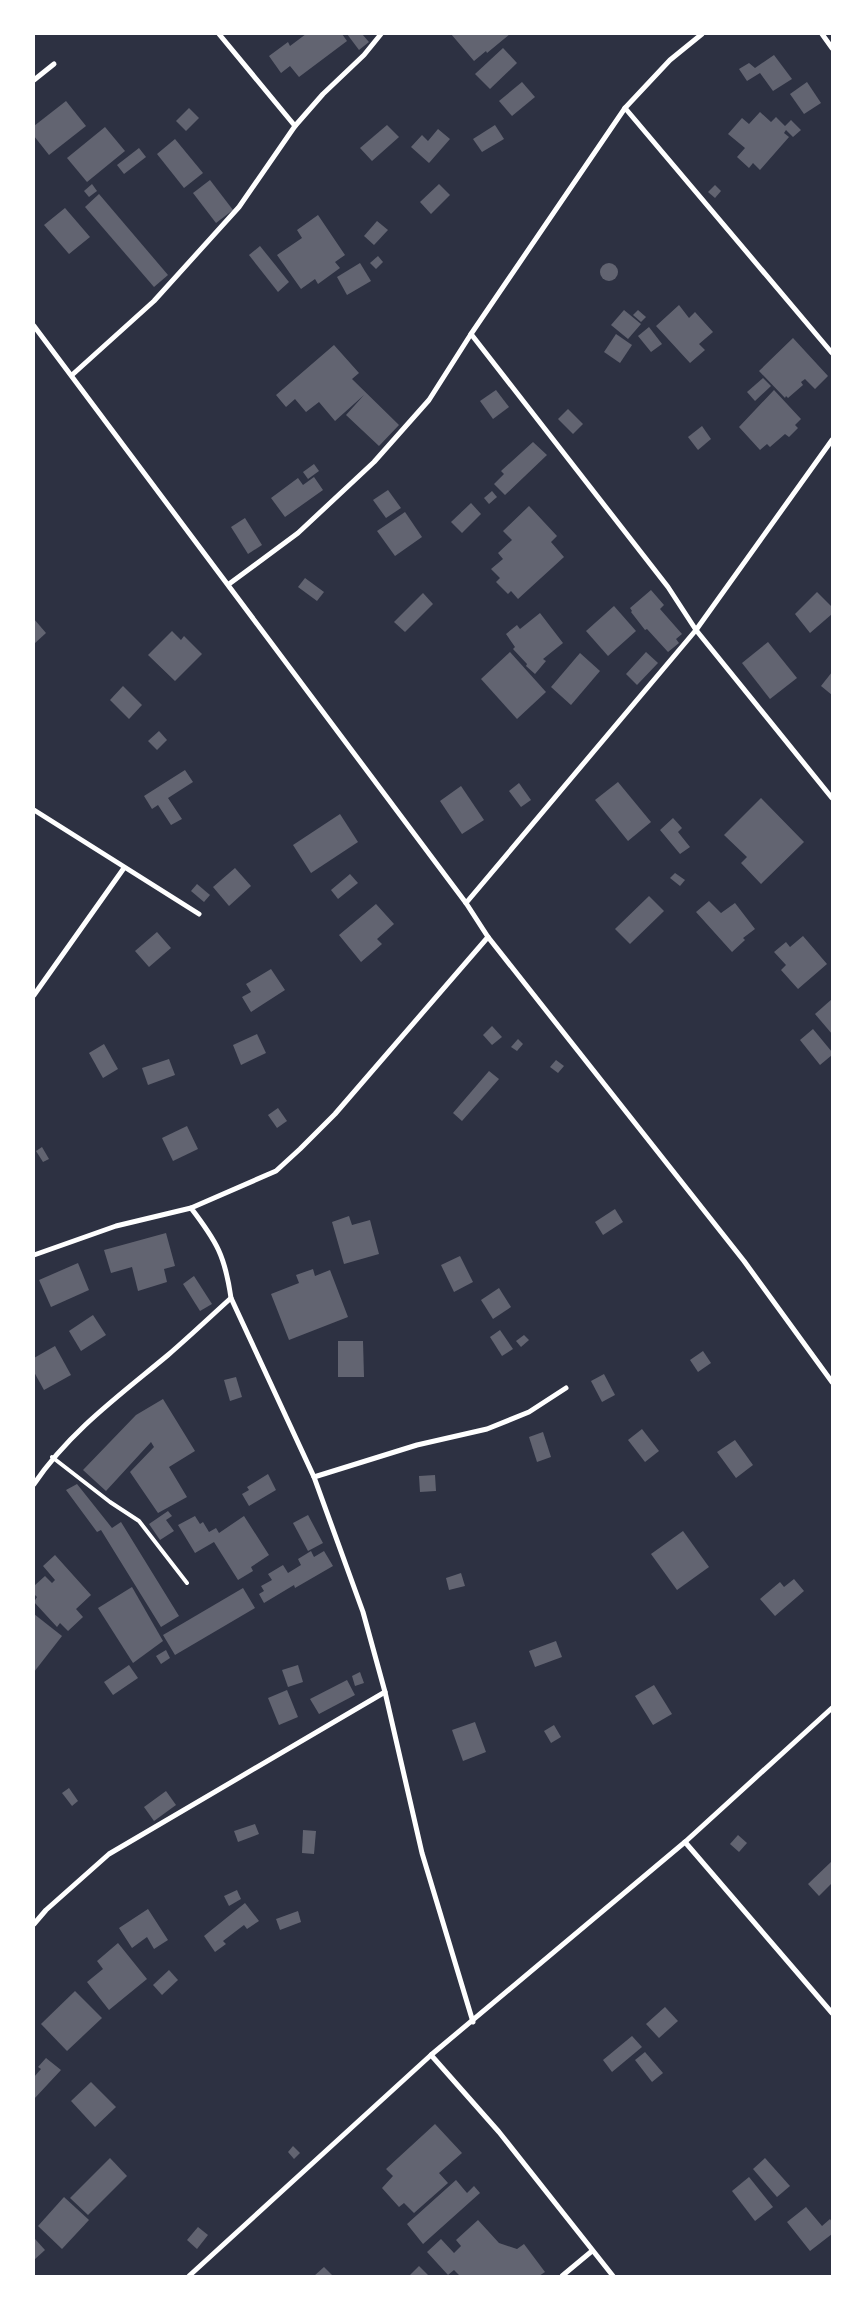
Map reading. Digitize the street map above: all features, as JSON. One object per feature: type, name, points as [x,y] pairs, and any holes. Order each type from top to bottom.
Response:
[{"type":"street","points":[[219,34],[295,126]]},
{"type":"street","points":[[72,375],[154,301],[239,207],[295,126],[323,94],[364,55],[381,34]]},
{"type":"street","points":[[229,584],[298,533],[374,462],[429,400],[471,334],[625,108],[670,60],[702,34]]},
{"type":"street","points":[[822,34],[832,48]]},
{"type":"street","points":[[34,80],[54,64]]},
{"type":"street","points":[[625,108],[832,353]]},
{"type":"street","points":[[34,326],[229,584],[466,903],[488,937],[744,1261],[832,1382]]},
{"type":"street","points":[[471,334],[668,587],[696,630],[832,798]]},
{"type":"street","points":[[466,903],[696,630],[832,440]]},
{"type":"street","points":[[34,810],[200,914]]},
{"type":"street","points":[[34,995],[124,868]]},
{"type":"street","points":[[34,1255],[116,1226],[191,1208],[276,1171],[335,1114],[488,937]]},
{"type":"street","points":[[191,1208],[213,1238],[227,1268],[231,1298],[314,1477],[363,1612],[385,1692],[422,1853],[473,2022]]},
{"type":"street","points":[[34,1484],[52,1457],[102,1409],[169,1354],[231,1298]]},
{"type":"street","points":[[314,1477],[417,1445],[487,1429],[529,1412],[566,1388]]},
{"type":"street","points":[[34,1924],[46,1910],[109,1854],[385,1692]]},
{"type":"street","points":[[190,2276],[431,2055],[473,2022],[685,1842],[832,1708]]},
{"type":"street","points":[[685,1842],[832,2013]]},
{"type":"street","points":[[431,2055],[499,2132],[613,2276]]},
{"type":"street","points":[[562,2276],[592,2251]]},
{"type":"lane","points":[[52,1457],[110,1502],[140,1521],[187,1583]]},
{"type":"building","points":[[306,34],[342,34],[347,41],[299,77],[290,66],[281,73],[269,56],[288,42],[290,46]]},
{"type":"building","points":[[347,34],[362,34],[369,42],[359,50]]},
{"type":"building","points":[[451,34],[510,34],[474,61]]},
{"type":"building","points":[[503,48],[517,63],[490,89],[475,74]]},
{"type":"building","points":[[774,55],[792,79],[773,91],[760,73],[747,81],[739,69],[749,63],[755,68]]},
{"type":"building","points":[[522,82],[535,97],[512,116],[499,101]]},
{"type":"building","points":[[807,82],[821,103],[804,114],[790,94]]},
{"type":"building","points":[[66,101],[86,126],[49,155],[34,136],[34,126]]},
{"type":"building","points":[[189,108],[199,118],[186,131],[176,121]]},
{"type":"building","points":[[760,112],[771,122],[776,117],[785,126],[791,120],[801,130],[793,137],[786,130],[784,133],[789,137],[760,170],[753,163],[749,168],[737,157],[745,148],[728,134],[742,118],[749,124]]},
{"type":"building","points":[[387,125],[399,137],[372,161],[360,148]]},
{"type":"building","points":[[495,125],[504,139],[482,152],[473,139]]},
{"type":"building","points":[[105,127],[125,151],[87,182],[67,158]]},
{"type":"building","points":[[438,129],[450,139],[429,163],[411,147],[422,135],[428,141]]},
{"type":"building","points":[[175,139],[203,173],[184,188],[157,154]]},
{"type":"building","points":[[139,148],[146,157],[124,174],[117,165]]},
{"type":"building","points":[[210,180],[233,210],[216,223],[193,193]]},
{"type":"building","points":[[92,184],[97,191],[89,197],[84,191]]},
{"type":"building","points":[[439,184],[450,195],[431,214],[420,202]]},
{"type":"building","points":[[715,185],[721,191],[715,198],[708,192]]},
{"type":"building","points":[[99,194],[168,275],[154,287],[85,207]]},
{"type":"building","points":[[65,208],[90,237],[69,254],[44,225]]},
{"type":"building","points":[[318,215],[345,255],[335,262],[340,268],[318,284],[315,279],[301,289],[277,255],[302,238],[297,230]]},
{"type":"building","points":[[377,221],[388,230],[374,245],[364,236]]},
{"type":"building","points":[[260,246],[289,282],[278,292],[249,255]]},
{"type":"building","points":[[378,256],[383,262],[376,269],[370,263]]},
{"type":"building","points":[[360,263],[371,281],[347,295],[337,277]]},
{"type":"building","points":[[609,263],[615,266],[618,272],[615,278],[609,281],[603,278],[600,272],[603,266]]},
{"type":"building","points":[[679,305],[689,318],[695,312],[713,332],[699,344],[705,350],[690,363],[656,326]]},
{"type":"building","points":[[624,310],[641,324],[628,339],[611,325]]},
{"type":"building","points":[[638,310],[646,317],[641,322],[633,315]]},
{"type":"building","points":[[649,327],[662,344],[651,352],[638,336]]},
{"type":"building","points":[[616,334],[632,345],[620,363],[604,352]]},
{"type":"building","points":[[793,338],[828,376],[815,389],[805,379],[801,382],[803,385],[788,398],[786,396],[785,398],[759,371]]},
{"type":"building","points":[[334,345],[359,373],[352,379],[399,425],[379,446],[346,415],[364,395],[335,421],[319,402],[306,412],[295,399],[286,407],[276,395]]},
{"type":"building","points":[[763,378],[771,386],[755,401],[747,392]]},
{"type":"building","points":[[496,390],[509,407],[493,419],[480,401]]},
{"type":"building","points":[[774,390],[801,419],[795,425],[798,428],[789,437],[785,434],[770,447],[767,444],[760,450],[739,427]]},
{"type":"building","points":[[568,409],[583,424],[573,434],[558,419]]},
{"type":"building","points":[[702,426],[711,439],[698,450],[688,437]]},
{"type":"building","points":[[533,442],[547,455],[505,495],[494,484],[504,474],[501,471]]},
{"type":"building","points":[[314,464],[319,471],[308,479],[303,472]]},
{"type":"building","points":[[314,477],[323,490],[285,517],[271,498],[298,478],[303,485]]},
{"type":"building","points":[[388,490],[401,508],[386,518],[373,500]]},
{"type":"building","points":[[492,491],[497,497],[489,504],[484,498]]},
{"type":"building","points":[[471,503],[481,514],[462,533],[451,522]]},
{"type":"building","points":[[529,506],[557,536],[551,542],[564,557],[518,599],[511,591],[508,594],[496,582],[500,578],[491,569],[503,559],[498,553],[512,540],[503,531]]},
{"type":"building","points":[[405,512],[422,537],[395,556],[377,531]]},
{"type":"building","points":[[245,518],[262,545],[248,554],[231,527]]},
{"type":"building","points":[[305,578],[324,592],[317,601],[298,587]]},
{"type":"building","points":[[651,590],[664,605],[660,609],[682,634],[676,639],[679,643],[668,652],[647,629],[645,630],[631,612],[630,608]]},
{"type":"building","points":[[817,592],[832,607],[832,614],[810,633],[795,614]]},
{"type":"building","points":[[423,593],[433,604],[405,632],[394,622]]},
{"type":"building","points":[[614,606],[636,631],[608,656],[586,631]]},
{"type":"building","points":[[540,613],[563,643],[543,659],[546,661],[535,674],[513,649],[515,647],[506,634],[517,625],[520,629]]},
{"type":"building","points":[[34,619],[46,633],[34,644]]},
{"type":"building","points":[[172,631],[181,640],[184,636],[202,654],[175,681],[148,655]]},
{"type":"building","points":[[768,642],[797,678],[770,699],[742,663]]},
{"type":"building","points":[[510,652],[546,692],[517,719],[481,679]]},
{"type":"building","points":[[646,652],[658,663],[637,685],[626,674]]},
{"type":"building","points":[[580,653],[600,671],[571,705],[551,687]]},
{"type":"building","points":[[832,672],[832,695],[821,686]]},
{"type":"building","points":[[123,686],[142,705],[129,719],[110,700]]},
{"type":"building","points":[[159,731],[167,740],[157,750],[148,741]]},
{"type":"building","points":[[185,770],[193,782],[168,798],[182,819],[171,825],[158,805],[152,809],[144,796]]},
{"type":"building","points":[[618,782],[651,822],[628,841],[595,800]]},
{"type":"building","points":[[519,783],[531,800],[521,807],[509,791]]},
{"type":"building","points":[[461,786],[484,820],[462,834],[440,801]]},
{"type":"building","points":[[761,798],[804,842],[761,884],[741,863],[747,857],[724,835]]},
{"type":"building","points":[[340,814],[358,842],[311,873],[293,845]]},
{"type":"building","points":[[673,818],[682,828],[678,832],[690,847],[680,854],[660,830]]},
{"type":"building","points":[[235,868],[251,886],[229,906],[213,887]]},
{"type":"building","points":[[675,873],[685,880],[680,886],[670,878]]},
{"type":"building","points":[[350,874],[358,883],[338,899],[331,890]]},
{"type":"building","points":[[197,884],[210,895],[204,902],[191,891]]},
{"type":"building","points":[[649,896],[664,911],[630,944],[615,929]]},
{"type":"building","points":[[709,901],[721,913],[735,903],[755,929],[743,938],[745,940],[732,952],[696,912]]},
{"type":"building","points":[[376,904],[394,924],[377,939],[382,944],[361,962],[339,935]]},
{"type":"building","points":[[157,932],[171,948],[149,967],[135,951]]},
{"type":"building","points":[[803,936],[827,964],[798,989],[781,970],[786,965],[774,952],[786,942],[790,947]]},
{"type":"building","points":[[271,969],[285,990],[251,1012],[242,997],[251,992],[246,984]]},
{"type":"building","points":[[832,999],[832,1034],[815,1014]]},
{"type":"building","points":[[492,1026],[502,1037],[492,1045],[483,1035]]},
{"type":"building","points":[[813,1029],[832,1052],[832,1055],[820,1065],[800,1040]]},
{"type":"building","points":[[257,1034],[266,1053],[241,1065],[233,1045]]},
{"type":"building","points":[[518,1039],[523,1044],[517,1051],[511,1047]]},
{"type":"building","points":[[104,1044],[118,1069],[103,1078],[89,1053]]},
{"type":"building","points":[[169,1059],[175,1075],[148,1085],[142,1068]]},
{"type":"building","points":[[556,1060],[564,1066],[558,1073],[550,1067]]},
{"type":"building","points":[[489,1071],[499,1079],[462,1121],[453,1113]]},
{"type":"building","points":[[278,1108],[287,1121],[277,1128],[268,1115]]},
{"type":"building","points":[[187,1126],[198,1149],[173,1161],[162,1138]]},
{"type":"building","points":[[42,1147],[49,1159],[43,1162],[36,1151]]},
{"type":"building","points":[[615,1209],[623,1222],[603,1235],[595,1222]]},
{"type":"building","points":[[349,1216],[352,1225],[370,1220],[379,1254],[344,1264],[332,1222]]},
{"type":"building","points":[[166,1233],[175,1266],[164,1269],[167,1282],[138,1291],[132,1267],[111,1273],[104,1250]]},
{"type":"building","points":[[460,1256],[473,1282],[454,1292],[441,1265]]},
{"type":"building","points":[[78,1263],[89,1290],[51,1307],[39,1280]]},
{"type":"building","points":[[313,1269],[315,1276],[330,1270],[348,1317],[289,1340],[271,1294],[299,1283],[296,1275]]},
{"type":"building","points":[[194,1276],[212,1304],[200,1311],[183,1284]]},
{"type":"building","points":[[499,1288],[511,1307],[493,1319],[481,1300]]},
{"type":"building","points":[[93,1315],[106,1335],[81,1351],[69,1331]]},
{"type":"building","points":[[500,1330],[513,1349],[502,1356],[490,1337]]},
{"type":"building","points":[[524,1335],[529,1340],[521,1347],[516,1341]]},
{"type":"building","points":[[338,1341],[363,1341],[364,1377],[338,1377]]},
{"type":"building","points":[[55,1346],[71,1375],[44,1390],[34,1372],[34,1358]]},
{"type":"building","points":[[703,1351],[711,1363],[698,1372],[690,1360]]},
{"type":"building","points":[[604,1374],[615,1395],[602,1402],[591,1381]]},
{"type":"building","points":[[236,1377],[242,1397],[230,1401],[224,1380]]},
{"type":"building","points":[[163,1399],[195,1451],[169,1467],[187,1497],[158,1513],[130,1472],[154,1447],[151,1442],[106,1491],[83,1470],[136,1415]]},
{"type":"building","points":[[642,1429],[659,1451],[645,1462],[628,1440]]},
{"type":"building","points":[[543,1432],[551,1457],[537,1462],[529,1437]]},
{"type":"building","points":[[735,1440],[753,1465],[736,1478],[717,1452]]},
{"type":"building","points":[[268,1474],[276,1490],[249,1506],[242,1494],[249,1490],[247,1487]]},
{"type":"building","points":[[435,1475],[436,1491],[420,1492],[419,1476]]},
{"type":"building","points":[[77,1484],[112,1528],[121,1522],[179,1616],[161,1627],[101,1530],[97,1532],[66,1490]]},
{"type":"building","points":[[168,1511],[172,1516],[166,1520],[174,1531],[160,1540],[149,1524]]},
{"type":"building","points":[[308,1515],[323,1543],[308,1551],[293,1523]]},
{"type":"building","points":[[195,1516],[200,1524],[203,1522],[209,1532],[216,1528],[219,1533],[244,1516],[269,1555],[251,1567],[253,1571],[238,1580],[214,1542],[195,1553],[178,1525]]},
{"type":"building","points":[[683,1531],[709,1567],[677,1590],[651,1554]]},
{"type":"building","points":[[311,1551],[314,1557],[324,1551],[333,1566],[295,1588],[294,1585],[264,1603],[259,1594],[264,1591],[261,1586],[272,1580],[268,1574],[283,1565],[288,1573],[301,1565],[298,1559]]},
{"type":"building","points":[[55,1555],[91,1595],[76,1609],[83,1617],[68,1631],[60,1623],[57,1627],[34,1602],[37,1597],[34,1594],[34,1586],[45,1576],[52,1583],[55,1580],[43,1566]]},
{"type":"building","points":[[461,1573],[465,1586],[449,1590],[446,1578]]},
{"type":"building","points":[[794,1579],[804,1591],[775,1616],[760,1599],[780,1582],[784,1587]]},
{"type":"building","points":[[132,1587],[163,1641],[133,1663],[98,1608]]},
{"type":"building","points":[[243,1588],[255,1608],[175,1655],[163,1635]]},
{"type":"building","points":[[34,1614],[62,1636],[34,1672]]},
{"type":"building","points":[[556,1641],[562,1657],[535,1667],[529,1651]]},
{"type":"building","points":[[166,1650],[170,1658],[161,1664],[156,1656]]},
{"type":"building","points":[[129,1665],[138,1678],[113,1695],[104,1682]]},
{"type":"building","points":[[298,1665],[303,1682],[288,1687],[282,1670]]},
{"type":"building","points":[[360,1672],[364,1683],[355,1686],[352,1676]]},
{"type":"building","points":[[347,1680],[355,1695],[319,1714],[310,1699]]},
{"type":"building","points":[[654,1685],[672,1714],[653,1725],[635,1696]]},
{"type":"building","points":[[287,1690],[298,1717],[279,1725],[268,1698]]},
{"type":"building","points":[[475,1722],[486,1752],[463,1761],[452,1730]]},
{"type":"building","points":[[554,1725],[561,1737],[551,1743],[544,1731]]},
{"type":"building","points":[[69,1788],[78,1801],[72,1806],[62,1793]]},
{"type":"building","points":[[166,1791],[176,1805],[154,1821],[144,1807]]},
{"type":"building","points":[[255,1824],[259,1834],[238,1842],[234,1831]]},
{"type":"building","points":[[303,1830],[316,1831],[314,1854],[302,1853]]},
{"type":"building","points":[[738,1835],[747,1843],[739,1852],[730,1844]]},
{"type":"building","points":[[832,1861],[832,1883],[819,1896],[808,1884]]},
{"type":"building","points":[[237,1890],[241,1899],[229,1906],[224,1896]]},
{"type":"building","points":[[245,1903],[259,1921],[247,1929],[244,1925],[223,1941],[226,1944],[215,1952],[204,1936]]},
{"type":"building","points":[[148,1909],[168,1940],[154,1949],[147,1937],[132,1948],[119,1928]]},
{"type":"building","points":[[298,1911],[301,1922],[280,1930],[276,1919]]},
{"type":"building","points":[[118,1943],[147,1979],[109,2010],[87,1982],[103,1969],[97,1961]]},
{"type":"building","points":[[169,1970],[178,1980],[162,1995],[153,1985]]},
{"type":"building","points":[[75,1991],[102,2018],[67,2051],[41,2024]]},
{"type":"building","points":[[665,2007],[678,2021],[659,2038],[646,2024]]},
{"type":"building","points":[[632,2036],[642,2047],[612,2072],[603,2060]]},
{"type":"building","points":[[645,2052],[663,2073],[652,2082],[635,2060]]},
{"type":"building","points":[[46,2058],[61,2070],[34,2099],[34,2077],[41,2069],[38,2067]]},
{"type":"building","points":[[91,2082],[116,2107],[95,2127],[71,2101]]},
{"type":"building","points":[[435,2124],[462,2153],[439,2173],[448,2183],[414,2213],[404,2203],[399,2207],[382,2188],[393,2176],[386,2169]]},
{"type":"building","points":[[293,2146],[300,2153],[294,2159],[288,2152]]},
{"type":"building","points":[[110,2158],[127,2176],[88,2215],[70,2198]]},
{"type":"building","points":[[765,2158],[790,2186],[777,2197],[753,2169]]},
{"type":"building","points":[[749,2177],[773,2207],[755,2221],[732,2191]]},
{"type":"building","points":[[456,2180],[467,2193],[474,2186],[480,2193],[423,2244],[407,2224]]},
{"type":"building","points":[[64,2197],[89,2220],[62,2249],[38,2226]]},
{"type":"building","points":[[806,2207],[822,2226],[830,2219],[832,2222],[832,2234],[810,2251],[787,2222]]},
{"type":"building","points":[[478,2220],[499,2243],[517,2249],[524,2244],[545,2272],[539,2276],[460,2276],[454,2270],[448,2275],[427,2252],[441,2239],[454,2253],[461,2246],[456,2240]]},
{"type":"building","points":[[198,2227],[208,2235],[197,2249],[187,2240]]},
{"type":"building","points":[[35,2239],[45,2250],[34,2260],[34,2241]]},
{"type":"building","points":[[419,2266],[429,2276],[409,2276]]},
{"type":"building","points":[[324,2267],[333,2276],[314,2276]]}]
